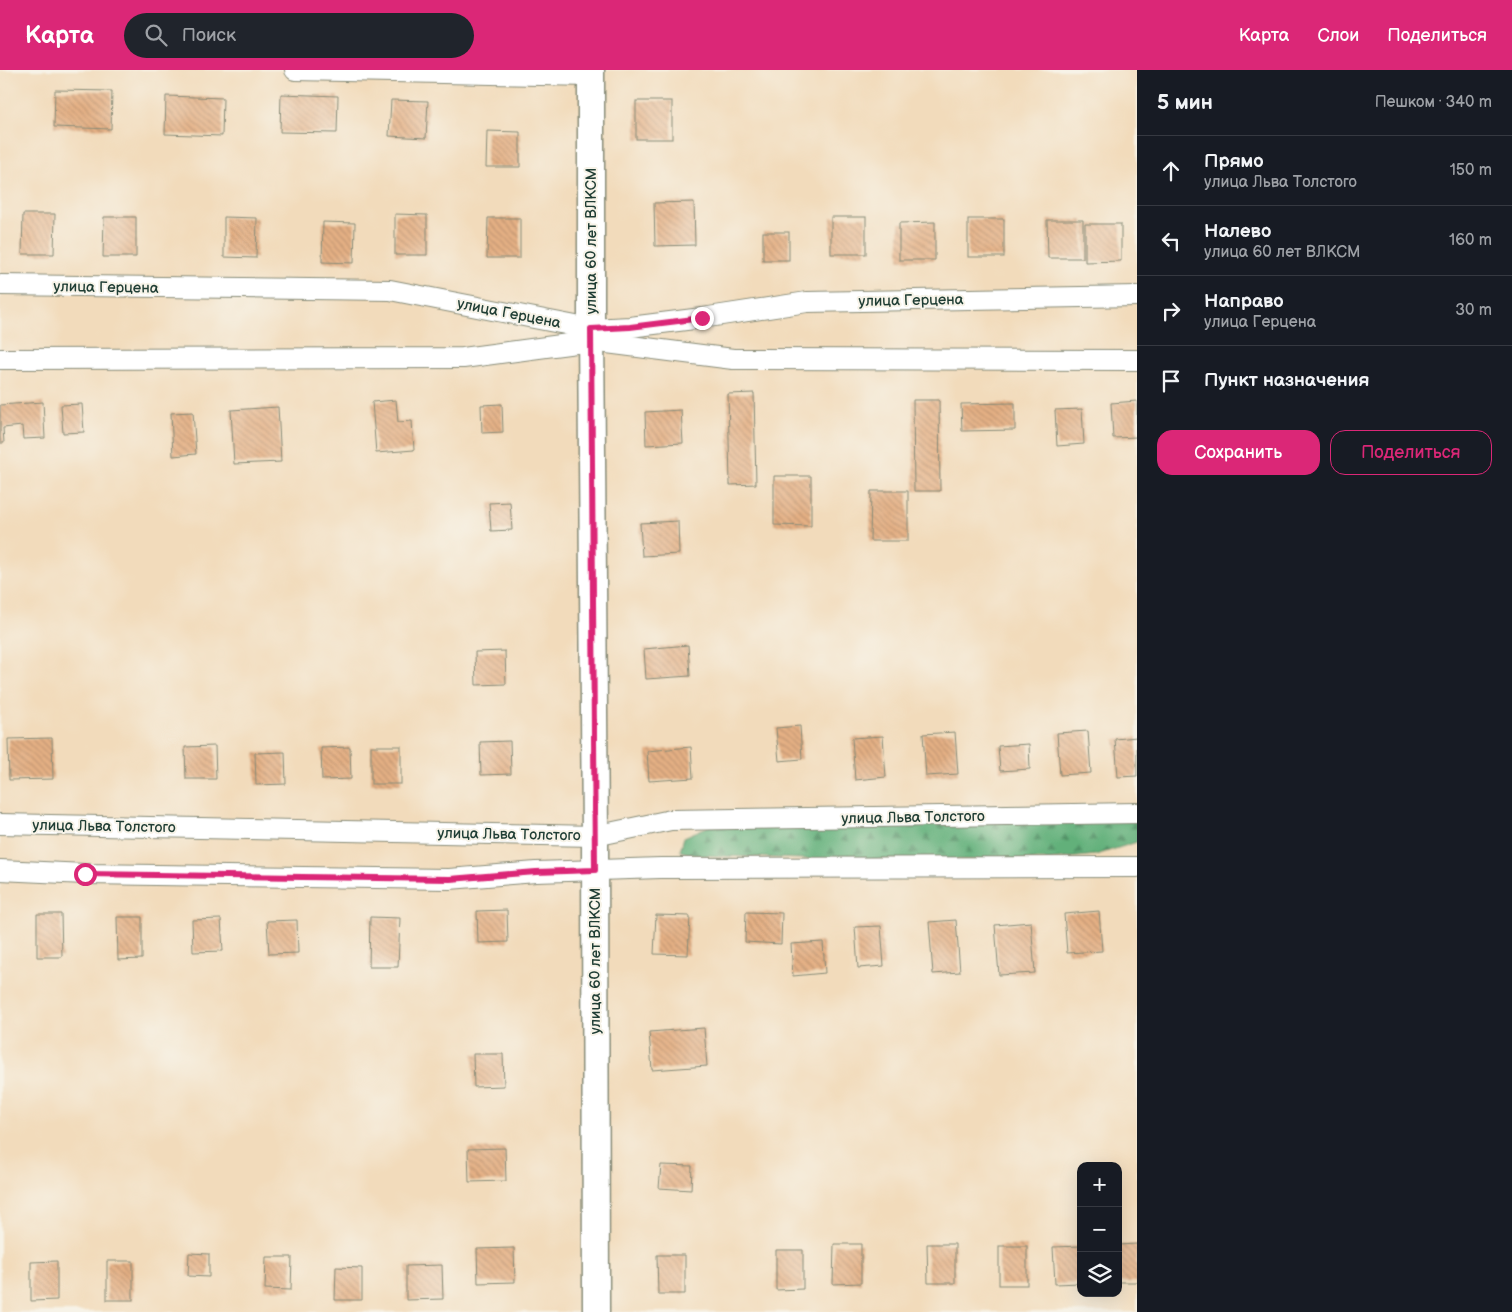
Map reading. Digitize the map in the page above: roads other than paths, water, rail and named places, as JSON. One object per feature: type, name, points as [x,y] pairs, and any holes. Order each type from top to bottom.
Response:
[{"type":"street","points":[[295,70],[591,73]]},
{"type":"street","name":"улица 60 лет ВЛКСМ","points":[[591,73],[596,1312]]},
{"type":"street","name":"улица Герцена","points":[[0,285],[390,290],[591,335],[733,359],[1137,360]]},
{"type":"street","name":"улица Герцена","points":[[0,360],[463,358],[630,327],[807,302],[1137,296]]},
{"type":"street","name":"улица Льва Толстого","points":[[0,824],[595,836],[671,820],[1137,813]]},
{"type":"street","points":[[0,870],[85,874],[450,879],[536,872],[661,868],[1137,867]]}]
